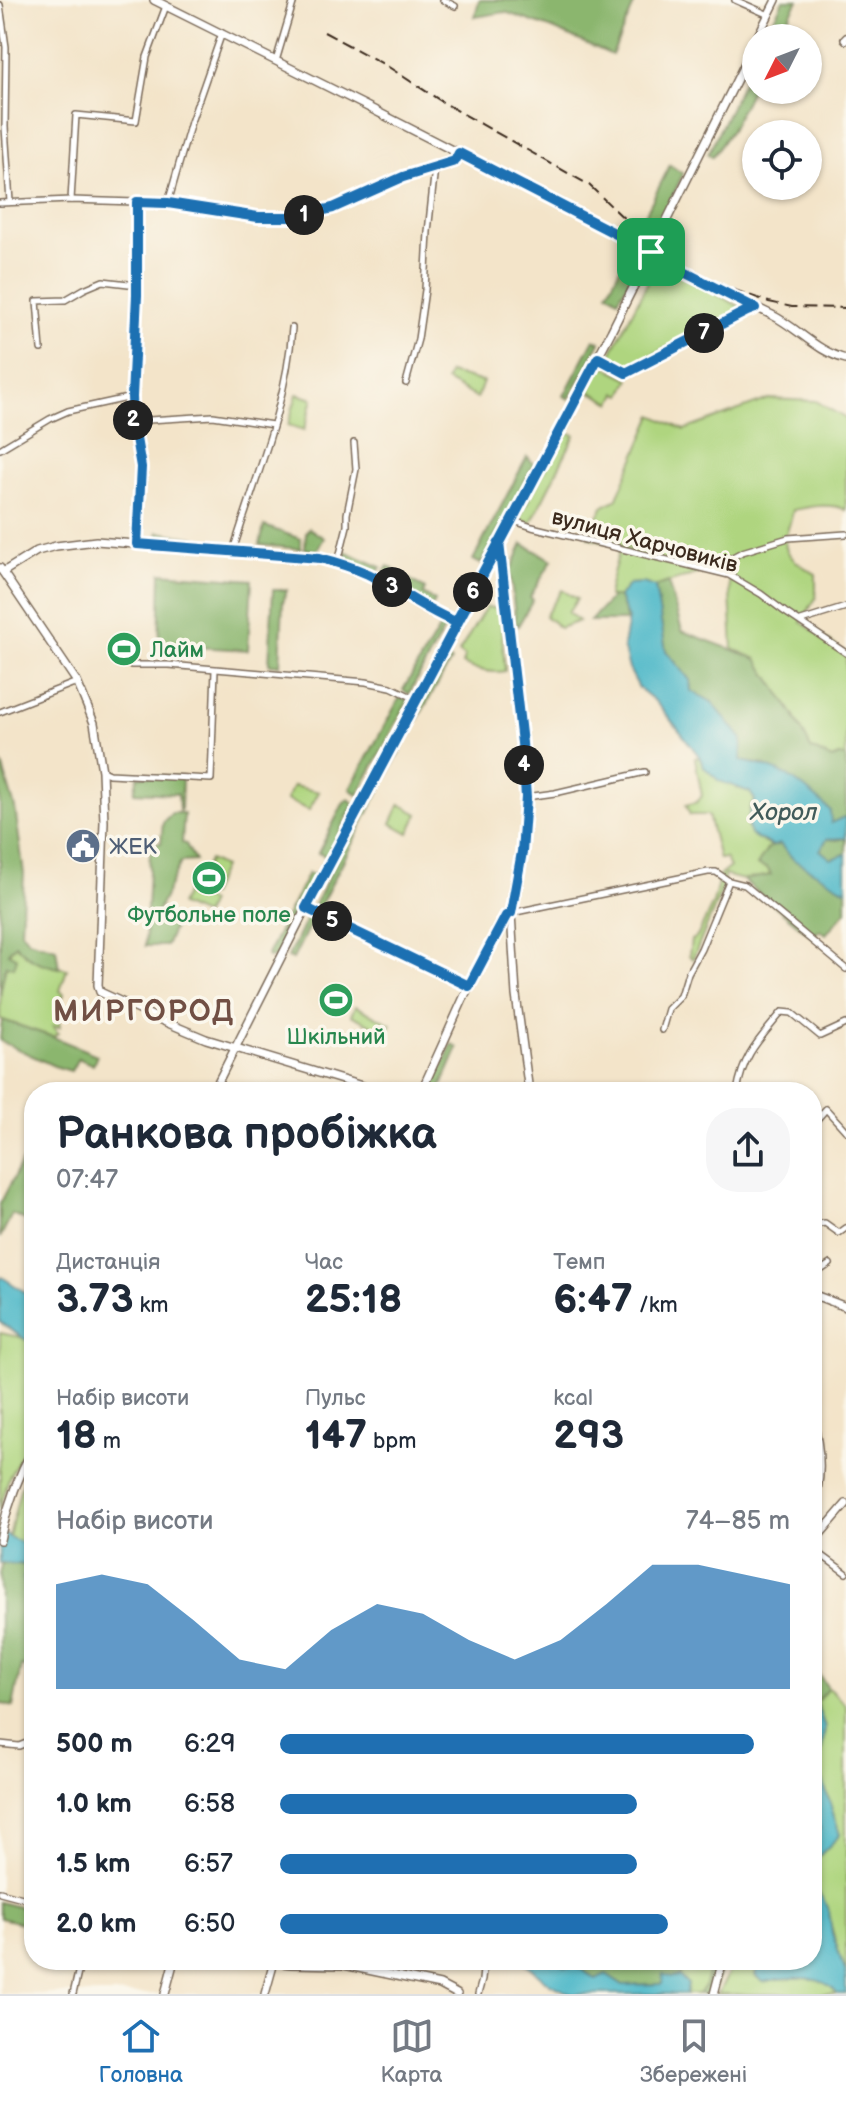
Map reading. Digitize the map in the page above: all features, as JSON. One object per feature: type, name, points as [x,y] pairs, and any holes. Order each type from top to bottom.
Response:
[{"type":"street","points":[[154,0],[651,252],[682,271],[774,316],[830,355],[846,359]]},
{"type":"street","points":[[276,61],[294,0]]},
{"type":"street","points":[[443,0],[455,6]]},
{"type":"street","points":[[735,0],[769,15]]},
{"type":"street","points":[[764,24],[776,0]]},
{"type":"street","points":[[0,5],[6,47],[5,127],[10,202]]},
{"type":"street","points":[[71,200],[76,115],[136,121],[147,57],[166,6]]},
{"type":"street","points":[[168,203],[191,122],[222,33]]},
{"type":"street","points":[[218,1082],[456,622],[598,358],[742,69]]},
{"type":"street","points":[[0,203],[71,200],[168,203],[258,217],[293,217],[333,208],[403,177],[455,161],[459,153]]},
{"type":"street","points":[[406,383],[418,339],[425,290],[435,167]]},
{"type":"street","points":[[137,202],[132,397],[141,467],[137,544]]},
{"type":"street","points":[[41,349],[37,301],[65,300],[103,281],[137,285]]},
{"type":"street","points":[[598,358],[626,373],[755,308]]},
{"type":"street","points":[[233,551],[283,392],[292,328]]},
{"type":"street","points":[[0,449],[68,411],[132,397]]},
{"type":"street","points":[[133,421],[213,416],[273,425]]},
{"type":"street","points":[[338,562],[356,469],[354,443]]},
{"type":"street","name":"вулиця Харчовиків","points":[[511,520],[729,575],[845,651]]},
{"type":"street","points":[[709,570],[742,552],[788,538],[846,534]]},
{"type":"street","points":[[349,1082],[235,1048],[163,1021],[100,992],[104,822],[102,771],[94,723],[77,682],[1,570],[37,551],[96,541],[320,558],[369,574],[456,622]]},
{"type":"street","points":[[499,543],[526,797],[522,852],[511,913],[516,995],[528,1082]]},
{"type":"street","points":[[800,621],[846,607]]},
{"type":"street","points":[[131,665],[169,665],[366,682],[391,687],[416,699]]},
{"type":"street","points":[[102,771],[109,774],[211,779],[215,670]]},
{"type":"street","points":[[0,712],[77,682]]},
{"type":"street","points":[[526,797],[645,772]]},
{"type":"street","points":[[426,1082],[469,986],[506,916],[511,913],[716,872],[729,881],[745,885],[846,969]]},
{"type":"street","points":[[662,1030],[668,1009],[681,996],[729,881]]},
{"type":"street","points":[[306,908],[469,986]]},
{"type":"street","points":[[738,1082],[751,1050],[782,1012],[792,1013],[820,1036],[846,1024]]},
{"type":"street","points":[[822,1114],[826,1109],[846,1130]]},
{"type":"street","points":[[822,1224],[839,1233],[846,1228]]},
{"type":"street","points":[[822,1269],[830,1264]]},
{"type":"street","points":[[822,1298],[846,1307]]},
{"type":"street","points":[[0,1540],[5,1515],[24,1466]]},
{"type":"street","points":[[822,1533],[846,1504]]},
{"type":"street","points":[[822,1555],[846,1573]]},
{"type":"street","points":[[0,1744],[24,1744]]},
{"type":"street","points":[[0,1892],[24,1898]]},
{"type":"street","points":[[73,1994],[79,1970]]},
{"type":"street","points":[[165,1994],[171,1970]]},
{"type":"street","points":[[265,1994],[272,1970]]},
{"type":"street","points":[[377,1970],[440,1985],[457,1994]]},
{"type":"street","points":[[478,1994],[483,1970]]},
{"type":"street","points":[[714,1994],[720,1970]]},
{"type":"green space","points":[[479,0],[636,0],[612,55],[505,12],[475,17]]},
{"type":"green space","points":[[783,0],[798,0],[785,24],[772,24]]},
{"type":"green space","points":[[742,83],[744,104],[712,157],[708,154]]},
{"type":"green space","points":[[670,165],[683,174],[652,239],[641,243],[633,239]]},
{"type":"green space","points":[[630,248],[638,255],[640,263],[618,299],[608,292]]},
{"type":"green space","points":[[656,266],[662,266],[745,309],[622,370],[607,361]]},
{"type":"green space","points":[[594,339],[600,342],[569,399],[564,396]]},
{"type":"green space","points":[[600,364],[630,379],[622,395],[617,393],[612,403],[589,391]]},
{"type":"green space","points":[[449,373],[483,382],[477,398],[446,381]]},
{"type":"green space","points":[[297,394],[313,399],[304,430],[288,425]]},
{"type":"green space","points":[[769,399],[816,401],[846,419],[846,510],[827,506],[793,510],[785,542],[792,558],[816,574],[816,598],[801,622],[846,653],[846,757],[832,759],[811,749],[794,715],[757,659],[733,649],[729,575],[709,570],[655,587],[643,583],[629,584],[619,597],[608,597],[620,548],[634,550],[588,537],[603,506],[616,500],[653,415],[684,430]]},
{"type":"green space","points":[[565,431],[575,435],[531,523],[518,520]]},
{"type":"green space","points":[[527,457],[534,464],[481,564],[473,560]]},
{"type":"green space","points":[[264,526],[301,539],[301,549],[260,545]]},
{"type":"green space","points":[[309,528],[324,538],[317,550],[305,549]]},
{"type":"green space","points":[[158,532],[196,538],[195,546],[158,542]]},
{"type":"green space","points":[[523,544],[552,560],[530,597],[533,600],[518,626],[510,572]]},
{"type":"green space","points":[[344,551],[381,567],[376,575],[341,560]]},
{"type":"green space","points":[[388,566],[425,589],[423,594],[435,601],[432,607],[381,577]]},
{"type":"green space","points":[[161,573],[252,580],[248,650],[159,645]]},
{"type":"green space","points":[[668,582],[682,631],[757,659],[794,715],[811,749],[832,759],[846,757],[846,819],[831,823],[764,765],[740,761],[712,702],[691,691],[690,680],[666,651],[655,587]]},
{"type":"green space","points":[[273,590],[287,590],[283,602],[280,665],[269,664]]},
{"type":"green space","points":[[562,590],[577,599],[568,613],[579,621],[560,628],[545,616]]},
{"type":"green space","points":[[612,597],[619,597],[627,621],[590,621]]},
{"type":"green space","points":[[486,607],[500,609],[505,671],[483,671],[462,664],[465,657],[459,652]]},
{"type":"green space","points":[[443,622],[447,624],[409,694],[403,690]]},
{"type":"green space","points":[[446,657],[451,661],[405,741],[318,910],[313,907],[399,738]]},
{"type":"green space","points":[[400,697],[408,701],[358,795],[350,789]]},
{"type":"green space","points":[[699,757],[708,770],[720,779],[750,792],[755,800],[750,807],[747,827],[764,843],[773,846],[758,865],[768,869],[771,875],[743,880],[724,875],[724,885],[693,959],[689,956],[691,940],[697,937],[713,903],[720,875],[730,867],[725,858],[719,859],[708,815],[690,815],[686,805],[697,802],[702,796],[695,758]]},
{"type":"green space","points":[[0,765],[15,808],[24,874],[21,931],[28,940],[56,948],[59,968],[34,960],[15,944],[8,953],[17,958],[14,967],[6,965],[0,994]]},
{"type":"green space","points":[[138,776],[182,777],[181,809],[179,811],[178,794],[134,792]]},
{"type":"green space","points":[[293,786],[319,792],[309,810],[286,800]]},
{"type":"green space","points":[[349,799],[354,804],[327,857],[318,853],[344,802]]},
{"type":"green space","points":[[400,804],[418,814],[409,833],[391,823]]},
{"type":"green space","points":[[172,813],[184,813],[182,843],[186,844],[195,861],[181,862],[156,914],[175,925],[166,946],[145,946],[150,853],[154,843],[161,843],[163,822]]},
{"type":"green space","points":[[846,838],[846,854],[831,859],[820,850],[827,839]]},
{"type":"green space","points":[[780,844],[794,860],[846,890],[846,911],[826,934],[819,930],[813,937],[743,880],[771,875],[768,869],[757,865],[768,848]]},
{"type":"green space","name":"Футбольне поле","points":[[209,860],[223,867],[210,895],[196,889]]},
{"type":"green space","points":[[308,873],[318,877],[279,955],[269,958],[267,955]]},
{"type":"green space","points":[[186,891],[210,902],[204,915],[180,905]]},
{"type":"green space","points":[[308,915],[313,918],[293,959],[288,957]]},
{"type":"green space","points":[[15,944],[38,962],[67,969],[60,991],[64,994],[57,1009],[60,1027],[53,1026],[58,1033],[53,1037],[0,1019],[4,970]]},
{"type":"green space","points":[[355,1006],[391,1024],[387,1033],[351,1015]]},
{"type":"green space","points":[[2,1020],[97,1055],[93,1065],[78,1058],[71,1071],[0,1041]]},
{"type":"green space","points":[[452,1044],[458,1048],[443,1082],[435,1082]]},
{"type":"green space","points":[[24,1161],[24,1219],[12,1214],[0,1238],[0,1204]]},
{"type":"green space","points":[[0,1333],[24,1338],[24,1451],[9,1477],[0,1510]]},
{"type":"green space","points":[[24,1481],[24,1543],[9,1537]]},
{"type":"green space","points":[[3,1563],[24,1565],[24,1667],[21,1666],[13,1707],[0,1703],[0,1575]]},
{"type":"green space","points":[[822,1679],[828,1688],[822,1695]]},
{"type":"green space","points":[[828,1688],[846,1705],[846,1973],[822,1899],[822,1853],[840,1835],[822,1778],[825,1727],[822,1695]]},
{"type":"green space","points":[[0,1902],[24,1908],[24,1924],[0,1918]]},
{"type":"green space","points":[[582,1970],[682,1970],[679,1976],[671,1977],[662,1984],[623,1985],[606,1974],[596,1979]]},
{"type":"green space","points":[[682,1970],[705,1970],[708,1974],[704,1988],[698,1994],[686,1994],[688,1984],[679,1976]]},
{"type":"green space","points":[[705,1970],[720,1970],[714,1994],[698,1994],[704,1988],[708,1974]]},
{"type":"green space","points":[[729,1970],[757,1970],[755,1975],[762,1982],[816,1979],[829,1984],[837,1994],[718,1994]]},
{"type":"water","name":"Хорол","points":[[643,583],[655,587],[666,651],[690,680],[691,691],[712,702],[742,739],[741,761],[780,772],[799,784],[830,810],[831,823],[844,817],[846,819],[846,838],[827,839],[820,850],[831,859],[846,854],[846,890],[794,860],[780,844],[773,846],[750,835],[749,817],[755,800],[750,792],[719,781],[704,767],[675,725],[655,701],[639,688],[629,669],[623,646],[628,619],[619,597],[629,584]]},
{"type":"water","points":[[2,1277],[24,1291],[24,1339],[0,1322]]},
{"type":"water","points":[[0,1528],[9,1537],[24,1543],[24,1565],[0,1563]]},
{"type":"water","points":[[822,1719],[825,1727],[822,1748]]},
{"type":"water","points":[[822,1778],[840,1835],[822,1853]]},
{"type":"water","points":[[822,1898],[828,1907],[832,1933],[846,1973],[846,1994],[837,1994],[831,1987],[813,1979],[762,1982],[755,1975],[757,1970],[822,1970]]},
{"type":"water","points":[[533,1970],[582,1970],[596,1979],[606,1974],[623,1985],[662,1984],[663,1974],[679,1976],[688,1984],[686,1994],[571,1994],[550,1984]]},
{"type":"railway","points":[[324,32],[589,185],[654,247],[701,276],[769,302],[792,307],[846,308]]},
{"type":"place","name":"Лайм","points":[[124,649]]},
{"type":"place","name":"ЖЕК","points":[[83,846]]},
{"type":"place","name":"Футбольне поле","points":[[209,878]]},
{"type":"place","name":"Шкільний","points":[[336,1000]]},
{"type":"district","name":"МИРГОРОД","points":[[144,1011]]},
{"type":"route","points":[[651,252],[459,153],[455,161],[403,177],[333,208],[293,217],[258,217],[168,203],[137,202],[132,397],[141,467],[137,544],[335,561],[369,574],[456,622],[499,543],[522,743],[526,797],[522,852],[511,913],[506,916],[469,986],[306,908],[456,622],[598,358],[626,373],[755,308],[651,252]]}]
